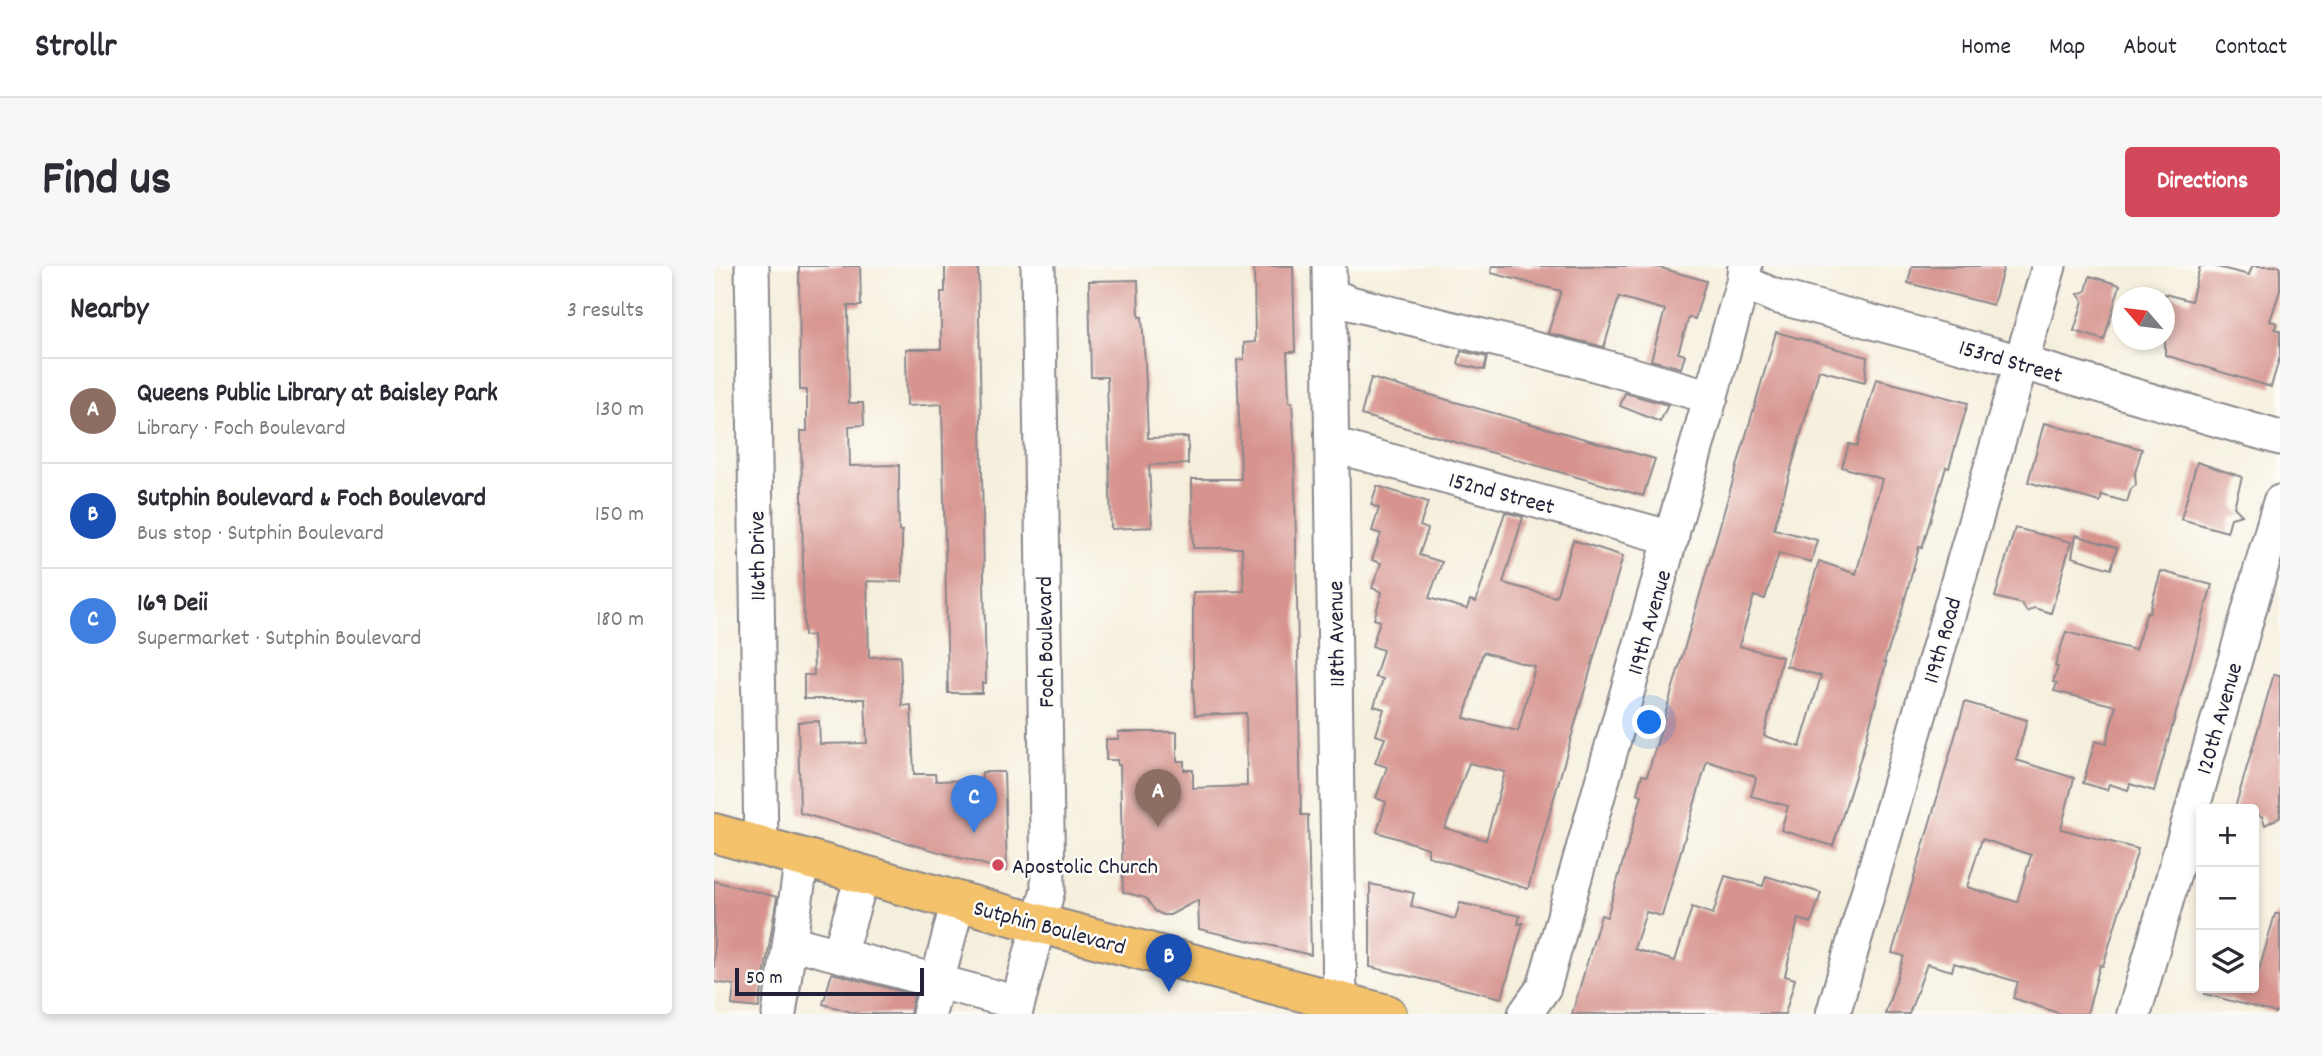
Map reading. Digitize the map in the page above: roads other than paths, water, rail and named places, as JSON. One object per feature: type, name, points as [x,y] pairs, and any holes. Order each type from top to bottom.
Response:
[{"type":"main road","name":"Sutphin Boulevard","points":[[714,833],[1037,923],[1387,1014]]},
{"type":"street","name":"116th Drive","points":[[752,266],[761,846]]},
{"type":"street","name":"Foch Boulevard","points":[[1016,1008],[1048,889],[1038,266]]},
{"type":"street","name":"119th Road","points":[[1833,1014],[2049,266]]},
{"type":"street","name":"153rd Street","points":[[1744,274],[1775,296],[2280,438]]},
{"type":"street","name":"119th Avenue","points":[[1525,1014],[1544,987],[1744,274]]},
{"type":"street","points":[[1329,281],[1350,303],[1711,397]]},
{"type":"street","name":"118th Avenue","points":[[1329,281],[1340,1003]]},
{"type":"street","name":"152nd Street","points":[[1332,445],[1672,538]]},
{"type":"street","name":"120th Avenue","points":[[2134,1014],[2280,502]]},
{"type":"street","points":[[779,1014],[802,858]]},
{"type":"street","points":[[839,954],[863,874]]},
{"type":"street","points":[[929,1014],[958,901]]},
{"type":"street","points":[[790,942],[937,982],[1016,1008]]},
{"type":"place","name":"Queens Public Library at Baisley Park","points":[[1158,827]]},
{"type":"place","name":"169 Deii","points":[[974,833]]},
{"type":"place","name":"Apostolic Church","points":[[998,865]]},
{"type":"place","name":"Sutphin Boulevard & Foch Boulevard","points":[[1169,992]]}]
